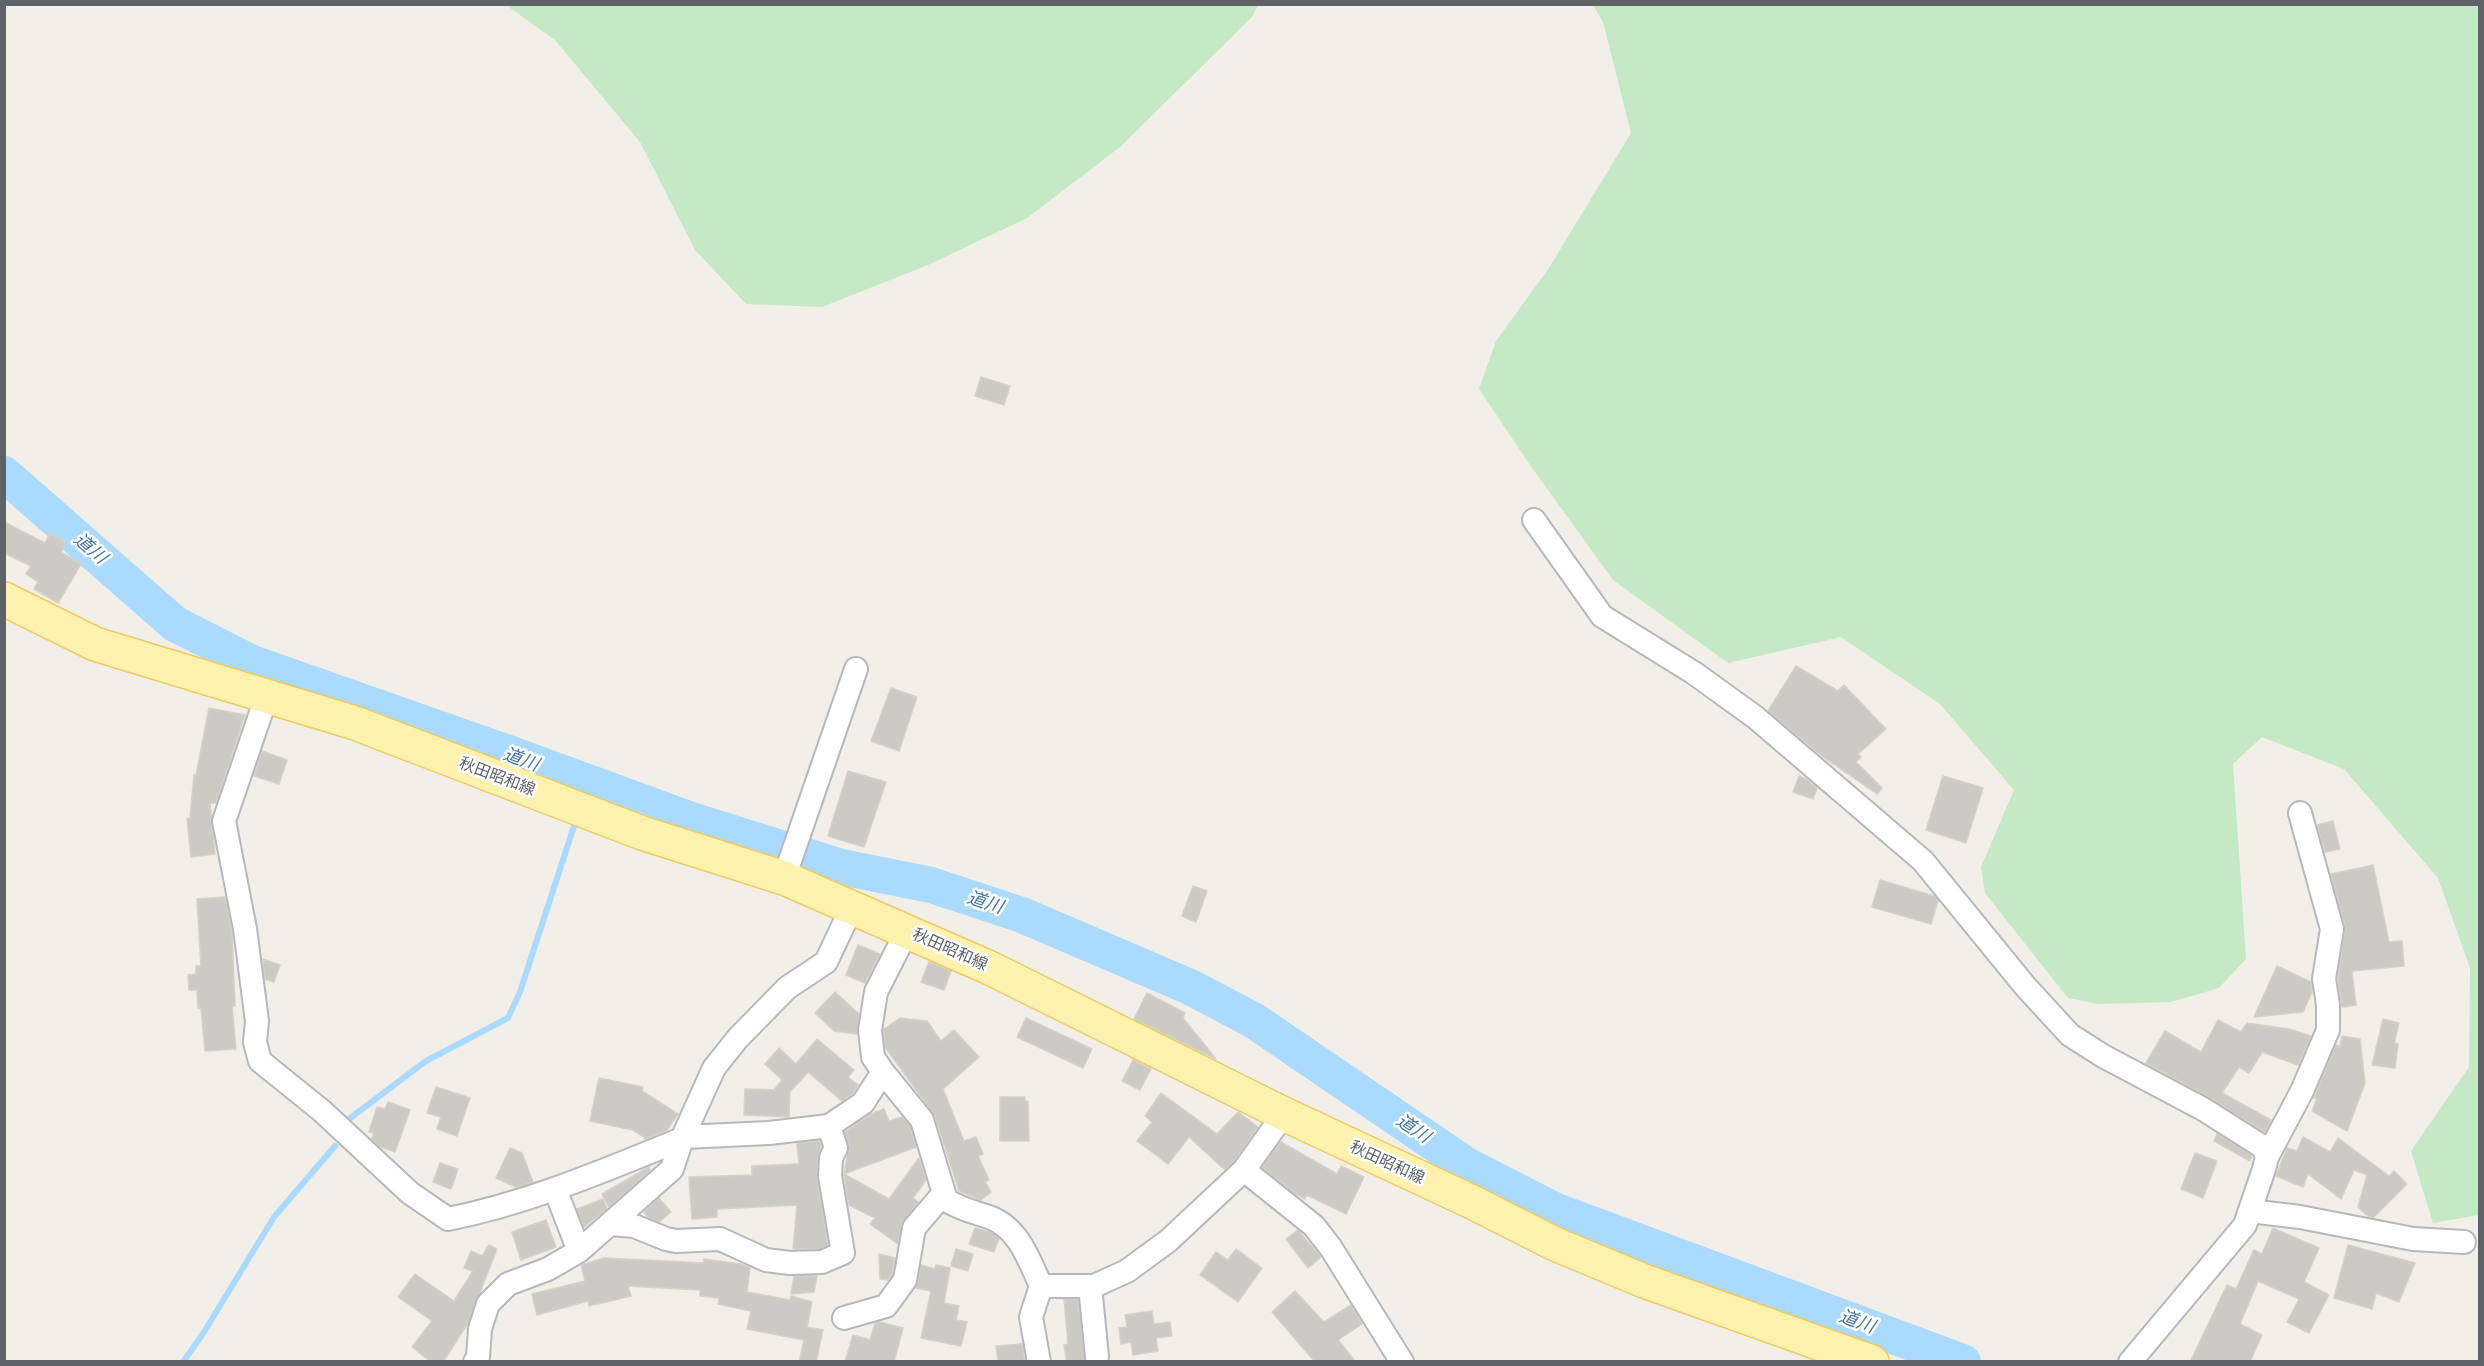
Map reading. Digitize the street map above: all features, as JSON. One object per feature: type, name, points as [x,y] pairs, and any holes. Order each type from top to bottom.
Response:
[{"type":"main road","name":"秋田昭和線","points":[[4,599],[95,644],[355,723],[642,833],[784,878],[990,968],[1284,1114],[1472,1202],[1555,1244],[1644,1281],[1872,1362]]},
{"type":"street","points":[[1534,520],[1602,616],[1694,673],[1755,717],[1923,861],[2025,986],[2070,1035],[2103,1056],[2204,1109],[2263,1147],[2267,1156]]},
{"type":"street","points":[[784,878],[856,669]]},
{"type":"street","points":[[267,695],[224,821],[245,929],[257,1022],[255,1042],[260,1061],[322,1111],[410,1193],[448,1219],[485,1212],[555,1189],[683,1138],[769,1133],[829,1125],[863,1103],[883,1072]]},
{"type":"street","points":[[2130,1362],[2192,1286],[2237,1236],[2250,1211],[2267,1156],[2302,1091],[2328,1030],[2324,979],[2332,929],[2300,813]]},
{"type":"street","points":[[475,1362],[478,1357],[480,1329],[488,1304],[508,1284],[548,1269],[579,1251],[672,1169],[714,1068],[738,1038],[787,988],[826,962],[851,909]]},
{"type":"street","points":[[907,932],[876,992],[870,1030],[873,1057],[922,1120],[946,1200],[961,1209],[992,1218],[1019,1238],[1041,1286],[1031,1317],[1039,1362]]},
{"type":"street","points":[[1041,1286],[1090,1286],[1127,1271],[1168,1241],[1244,1170],[1284,1114]]},
{"type":"street","points":[[611,1224],[634,1226],[676,1241],[720,1239],[766,1260],[790,1263],[822,1262],[843,1253],[830,1176],[831,1158],[836,1148],[829,1125]]},
{"type":"street","points":[[1244,1170],[1314,1226],[1402,1362]]},
{"type":"street","points":[[555,1189],[579,1251]]},
{"type":"street","points":[[844,1318],[886,1306],[905,1280],[914,1227],[944,1193]]},
{"type":"street","points":[[2250,1211],[2413,1239],[2464,1242]]},
{"type":"street","points":[[1090,1286],[1097,1357]]},
{"type":"green space","points":[[506,5],[1258,5],[1252,17],[1120,147],[1027,218],[928,265],[822,307],[746,304],[695,250],[640,142],[555,40]]},
{"type":"green space","points":[[1593,5],[2479,5],[2479,1215],[2433,1223],[2411,1151],[2469,1067],[2470,968],[2438,878],[2344,769],[2262,737],[2233,764],[2246,959],[2219,988],[2171,1002],[2098,1004],[2068,998],[1985,893],[1981,867],[2014,790],[1940,704],[1841,637],[1728,663],[1613,580],[1530,465],[1479,389],[1496,341],[1549,268],[1631,133],[1603,22]]},
{"type":"building","points":[[981,377],[1010,386],[1004,405],[975,396]]},
{"type":"building","points":[[4,522],[45,543],[50,533],[66,543],[61,552],[81,564],[58,603],[34,589],[38,582],[26,574],[31,566],[4,553]]},
{"type":"building","points":[[1796,666],[1838,691],[1844,685],[1886,729],[1858,754],[1861,757],[1856,762],[1882,788],[1877,794],[1822,756],[1768,711]]},
{"type":"building","points":[[891,688],[917,697],[899,751],[871,741]]},
{"type":"building","points":[[209,708],[245,715],[216,803],[210,803],[215,854],[191,857],[187,819],[190,818],[194,775],[196,775]]},
{"type":"building","points":[[262,751],[287,760],[279,784],[254,776]]},
{"type":"building","points":[[848,771],[886,782],[864,847],[828,836]]},
{"type":"building","points":[[1799,776],[1817,788],[1813,799],[1793,792]]},
{"type":"building","points":[[1943,776],[1983,788],[1966,843],[1926,830]]},
{"type":"building","points":[[2333,821],[2340,849],[2325,852],[2317,825]]},
{"type":"building","points":[[2373,865],[2389,942],[2402,941],[2404,966],[2352,971],[2356,1005],[2342,1007],[2338,979],[2345,926],[2331,874]]},
{"type":"building","points":[[1880,880],[1934,896],[1938,901],[1931,924],[1872,907]]},
{"type":"building","points":[[1193,886],[1207,891],[1196,922],[1182,916]]},
{"type":"building","points":[[225,897],[232,933],[235,1006],[232,1006],[236,1049],[205,1051],[197,990],[189,990],[188,975],[196,974],[196,966],[201,966],[197,899]]},
{"type":"building","points":[[858,945],[880,954],[865,983],[846,975]]},
{"type":"building","points":[[263,959],[280,965],[274,982],[265,979]]},
{"type":"building","points":[[929,962],[951,971],[944,990],[921,982]]},
{"type":"building","points":[[2277,966],[2311,982],[2312,992],[2303,1012],[2254,1017]]},
{"type":"building","points":[[835,992],[859,1014],[857,1034],[834,1031],[815,1013]]},
{"type":"building","points":[[1147,993],[1185,1013],[1183,1018],[1216,1059],[1134,1019]]},
{"type":"building","points":[[900,1018],[927,1021],[941,1041],[954,1030],[979,1057],[943,1089],[964,1141],[976,1137],[983,1154],[978,1156],[989,1180],[985,1182],[991,1192],[981,1200],[959,1191],[935,1116],[885,1047],[884,1029]]},
{"type":"building","points":[[1026,1018],[1092,1049],[1083,1068],[1017,1037]]},
{"type":"building","points":[[2383,1019],[2399,1023],[2394,1043],[2398,1044],[2395,1068],[2372,1065]]},
{"type":"building","points":[[2218,1020],[2241,1032],[2247,1023],[2289,1029],[2311,1036],[2298,1065],[2262,1052],[2249,1073],[2239,1067],[2222,1093],[2271,1120],[2265,1132],[2209,1097],[2146,1063],[2165,1031],[2201,1052]]},
{"type":"building","points":[[2342,1036],[2360,1039],[2365,1083],[2347,1131],[2312,1111],[2317,1099],[2314,1098],[2336,1045],[2340,1047]]},
{"type":"building","points":[[817,1039],[854,1070],[848,1077],[858,1085],[853,1093],[842,1101],[808,1072],[790,1092],[789,1117],[744,1115],[745,1089],[776,1090],[782,1080],[765,1064],[779,1048],[796,1064]]},
{"type":"building","points":[[1133,1060],[1151,1069],[1140,1090],[1122,1081]]},
{"type":"building","points":[[599,1078],[643,1087],[642,1091],[678,1114],[667,1130],[646,1139],[633,1130],[590,1121]]},
{"type":"building","points":[[436,1087],[470,1098],[457,1136],[437,1129],[441,1117],[427,1113]]},
{"type":"building","points":[[1161,1093],[1217,1134],[1238,1112],[1258,1127],[1225,1170],[1189,1137],[1168,1164],[1137,1141],[1152,1122],[1145,1116]]},
{"type":"building","points":[[1000,1097],[1025,1097],[1025,1101],[1028,1101],[1029,1141],[1000,1141]]},
{"type":"building","points":[[388,1102],[410,1110],[395,1152],[379,1146],[372,1139],[374,1133],[369,1132],[377,1107],[385,1109]]},
{"type":"building","points":[[884,1109],[889,1121],[902,1117],[910,1126],[916,1147],[844,1174],[849,1145],[845,1132],[871,1114]]},
{"type":"building","points":[[2217,1134],[2252,1156],[2250,1161],[2214,1141]]},
{"type":"building","points":[[2303,1137],[2330,1152],[2338,1138],[2389,1176],[2394,1171],[2407,1184],[2373,1218],[2358,1207],[2367,1175],[2354,1170],[2341,1199],[2308,1174],[2303,1187],[2276,1176],[2287,1148],[2297,1151]]},
{"type":"building","points":[[820,1141],[817,1178],[828,1245],[819,1249],[793,1249],[797,1205],[717,1209],[717,1217],[692,1219],[689,1177],[752,1175],[752,1166],[799,1164],[797,1143]]},
{"type":"building","points":[[1281,1142],[1337,1174],[1341,1166],[1364,1177],[1346,1214],[1307,1195],[1305,1199],[1262,1167]]},
{"type":"building","points":[[510,1148],[522,1153],[533,1182],[516,1187],[496,1178]]},
{"type":"building","points":[[2195,1153],[2217,1161],[2203,1198],[2181,1189]]},
{"type":"building","points":[[919,1158],[926,1180],[913,1198],[918,1202],[901,1225],[898,1244],[870,1224],[875,1218],[849,1205],[844,1174],[889,1199]]},
{"type":"building","points":[[440,1163],[458,1169],[451,1189],[433,1182]]},
{"type":"building","points":[[649,1167],[650,1170],[609,1207],[602,1194]]},
{"type":"building","points":[[659,1198],[671,1212],[659,1222],[648,1217],[644,1212]]},
{"type":"building","points":[[603,1199],[607,1209],[584,1227],[577,1209]]},
{"type":"building","points":[[546,1220],[556,1247],[521,1260],[512,1232]]},
{"type":"building","points":[[975,1228],[992,1233],[999,1238],[994,1252],[969,1244]]},
{"type":"building","points":[[2273,1228],[2319,1248],[2304,1282],[2329,1295],[2309,1333],[2287,1322],[2299,1299],[2258,1281],[2240,1324],[2262,1335],[2250,1362],[2190,1362],[2227,1285],[2236,1289],[2254,1250],[2262,1254]]},
{"type":"building","points":[[1298,1230],[1321,1257],[1308,1268],[1286,1239]]},
{"type":"building","points":[[489,1245],[497,1249],[468,1323],[443,1362],[431,1362],[412,1347],[432,1321],[398,1297],[415,1274],[454,1301],[473,1271],[464,1268],[471,1251],[482,1256]]},
{"type":"building","points":[[2348,1245],[2415,1263],[2399,1302],[2376,1293],[2372,1309],[2334,1298]]},
{"type":"building","points":[[956,1249],[973,1254],[968,1271],[951,1266]]},
{"type":"building","points":[[1236,1249],[1262,1268],[1238,1302],[1200,1275],[1216,1252],[1228,1260]]},
{"type":"building","points":[[879,1254],[895,1258],[892,1275],[888,1280],[880,1279]]},
{"type":"building","points":[[604,1258],[704,1263],[704,1259],[741,1264],[750,1268],[747,1292],[790,1300],[791,1296],[812,1302],[807,1327],[823,1330],[816,1362],[799,1362],[804,1340],[747,1329],[751,1311],[718,1304],[719,1298],[700,1296],[700,1290],[628,1286],[631,1296],[589,1306],[588,1301],[537,1315],[532,1294],[585,1281],[581,1265]]},
{"type":"building","points":[[921,1265],[935,1269],[936,1265],[950,1268],[944,1303],[959,1306],[956,1320],[967,1322],[961,1346],[921,1338],[931,1291],[916,1288]]},
{"type":"building","points":[[794,1276],[817,1276],[814,1292],[791,1294]]},
{"type":"building","points":[[1295,1291],[1324,1322],[1351,1305],[1362,1324],[1338,1340],[1356,1362],[1315,1362],[1272,1312]]},
{"type":"building","points":[[1064,1299],[1078,1299],[1085,1362],[1067,1362],[1064,1345],[1068,1344]]},
{"type":"building","points":[[1152,1311],[1154,1324],[1170,1322],[1172,1336],[1156,1338],[1158,1351],[1133,1355],[1131,1342],[1121,1344],[1119,1328],[1127,1327],[1125,1315]]},
{"type":"building","points":[[880,1322],[903,1328],[894,1362],[845,1362],[853,1335],[870,1340],[875,1323]]},
{"type":"building","points":[[1022,1344],[1025,1362],[998,1362],[996,1346]]},
{"type":"waterway","name":"道川","points":[[4,474],[175,624],[252,663],[691,820],[841,867],[931,885],[1022,915],[1190,987],[1253,1020],[1466,1165],[1554,1210],[1963,1362]]},
{"type":"waterway","points":[[588,793],[592,783]]},
{"type":"waterway","points":[[345,1122],[426,1061],[508,1018],[520,992],[574,826]]},
{"type":"waterway","points":[[183,1362],[204,1332],[274,1217],[335,1146]]}]
